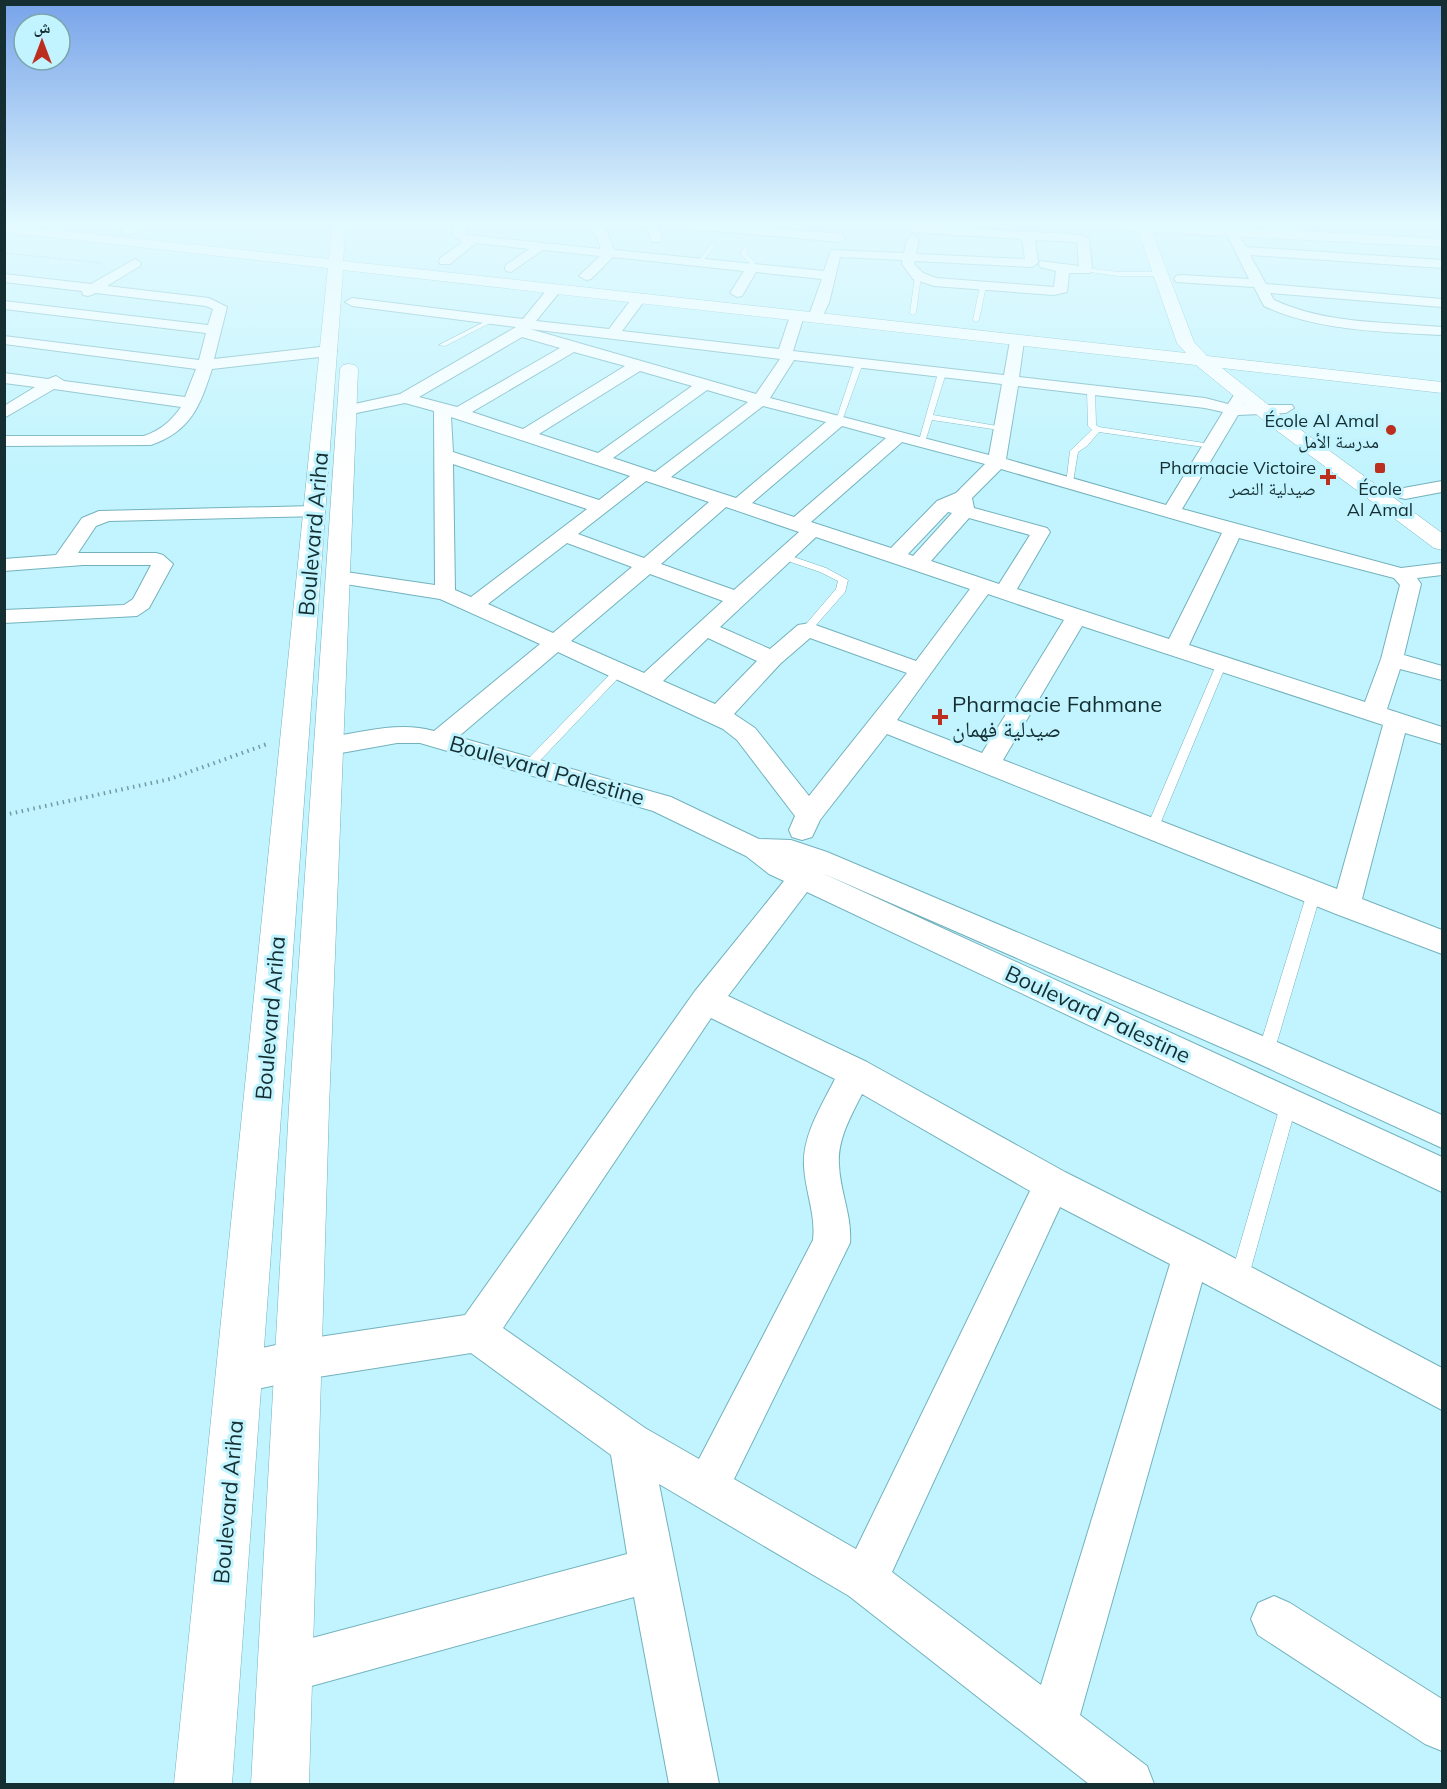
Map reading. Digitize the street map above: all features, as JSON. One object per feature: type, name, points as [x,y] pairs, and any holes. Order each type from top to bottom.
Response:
[{"type":"street","points":[[31,308],[213,330]]},
{"type":"street","points":[[4,338],[55,308]]},
{"type":"street","points":[[4,441],[154,439],[170,432],[193,403],[220,308]]},
{"type":"street","name":"Boulevard Ariha","points":[[203,1785],[329,351],[335,308]]},
{"type":"street","name":"Boulevard Ariha","points":[[280,1785],[309,1107],[352,308]]},
{"type":"street","points":[[402,308],[492,320],[522,328],[572,347],[760,400],[1069,482],[1406,579],[1443,580]]},
{"type":"street","points":[[347,410],[405,398],[522,328],[539,308]]},
{"type":"street","points":[[598,354],[615,335],[632,308]]},
{"type":"street","points":[[722,308],[796,316],[818,310],[913,313],[1186,343],[1212,353],[1276,414],[1443,543]]},
{"type":"street","points":[[811,308],[1017,341],[1212,353],[1443,387]]},
{"type":"street","points":[[1173,308],[1186,343]]},
{"type":"street","points":[[1283,308],[1294,313],[1443,331]]},
{"type":"street","points":[[474,605],[601,507],[650,477],[760,400],[787,355],[796,316]]},
{"type":"street","points":[[522,328],[615,335],[1205,403],[1238,402],[1276,414],[1405,493],[1443,520]]},
{"type":"street","points":[[4,338],[204,365],[329,351]]},
{"type":"street","points":[[917,564],[997,462],[1017,341]]},
{"type":"street","points":[[598,461],[696,381],[712,346]]},
{"type":"street","points":[[449,411],[572,347]]},
{"type":"street","points":[[4,413],[102,353]]},
{"type":"street","points":[[1212,353],[1238,402]]},
{"type":"street","points":[[524,436],[638,365]]},
{"type":"street","points":[[4,378],[193,403]]},
{"type":"street","points":[[405,398],[732,502],[1076,618],[1443,736]]},
{"type":"street","points":[[1172,511],[1238,402]]},
{"type":"street","points":[[445,593],[444,455],[449,411]]},
{"type":"street","points":[[1223,427],[1276,414]]},
{"type":"street","points":[[440,739],[553,642],[838,421]]},
{"type":"street","points":[[648,682],[782,556],[805,527],[899,436]]},
{"type":"street","points":[[444,455],[601,507]]},
{"type":"street","points":[[1405,493],[1443,487]]},
{"type":"street","points":[[476,1333],[706,1000],[789,860],[809,815],[882,723],[920,670],[994,590],[1040,535],[1040,531],[964,504],[944,505],[895,556]]},
{"type":"street","points":[[63,560],[89,522],[106,515],[315,512]]},
{"type":"street","points":[[1175,650],[1233,530]]},
{"type":"street","points":[[565,536],[738,599]]},
{"type":"street","points":[[4,565],[63,560],[156,558],[163,564],[141,603],[129,611],[4,617]]},
{"type":"street","points":[[1406,579],[1443,569]]},
{"type":"street","points":[[339,578],[445,593],[648,682],[732,723],[746,734],[809,815]]},
{"type":"street","points":[[1346,906],[1384,718],[1406,579]]},
{"type":"street","points":[[988,764],[1076,618]]},
{"type":"street","points":[[706,629],[772,659]]},
{"type":"street","points":[[718,716],[772,659],[806,630],[920,670]]},
{"type":"street","points":[[1392,659],[1443,673]]},
{"type":"street","points":[[882,723],[1443,942]]},
{"type":"street","name":"Boulevard Palestine","points":[[330,746],[397,735],[420,735],[662,804],[789,860],[1266,1052],[1443,1132]]},
{"type":"street","name":"Boulevard Palestine","points":[[789,860],[1289,1103],[1443,1174]]},
{"type":"street","points":[[706,1000],[855,1073],[1052,1184],[1191,1255],[1443,1390]]},
{"type":"street","points":[[1266,1052],[1289,1103]]},
{"type":"street","points":[[707,1488],[831,1243],[833,1216],[821,1165],[822,1146],[855,1073]]},
{"type":"street","points":[[865,1580],[1052,1184]]},
{"type":"street","points":[[1053,1725],[1191,1255]]},
{"type":"street","points":[[239,1373],[299,1360],[476,1333],[630,1443],[865,1580],[1129,1785]]},
{"type":"street","points":[[630,1443],[694,1785]]},
{"type":"street","points":[[286,1669],[652,1570]]},
{"type":"street","points":[[1274,1619],[1443,1727]]},
{"type":"lane","points":[[913,313],[914,308]]},
{"type":"lane","points":[[976,320],[978,308]]},
{"type":"lane","points":[[443,345],[492,320]]},
{"type":"lane","points":[[838,421],[860,363]]},
{"type":"lane","points":[[921,442],[942,373]]},
{"type":"lane","points":[[1091,390],[1092,426],[1097,429],[1211,446]]},
{"type":"lane","points":[[928,417],[1003,429]]},
{"type":"lane","points":[[1069,482],[1074,451],[1084,444],[1097,429]]},
{"type":"lane","points":[[782,556],[823,570],[843,580],[841,590],[806,630]]},
{"type":"lane","points":[[1152,829],[1221,665]]},
{"type":"lane","points":[[529,765],[620,670]]},
{"type":"lane","points":[[1266,1052],[1314,893]]},
{"type":"lane","points":[[1239,1281],[1289,1103]]},
{"type":"path","points":[[4,815],[170,779],[208,767],[273,741]]},
{"type":"place","name":"École Al Amal مدرسة الأمل","points":[[1391,430]]},
{"type":"place","name":"École Al Amal","points":[[1380,468]]},
{"type":"place","name":"Pharmacie Victoire صيدلية النصر","points":[[1328,477]]},
{"type":"place","name":"Pharmacie Fahmane صيدلية فهمان","points":[[940,717]]}]
